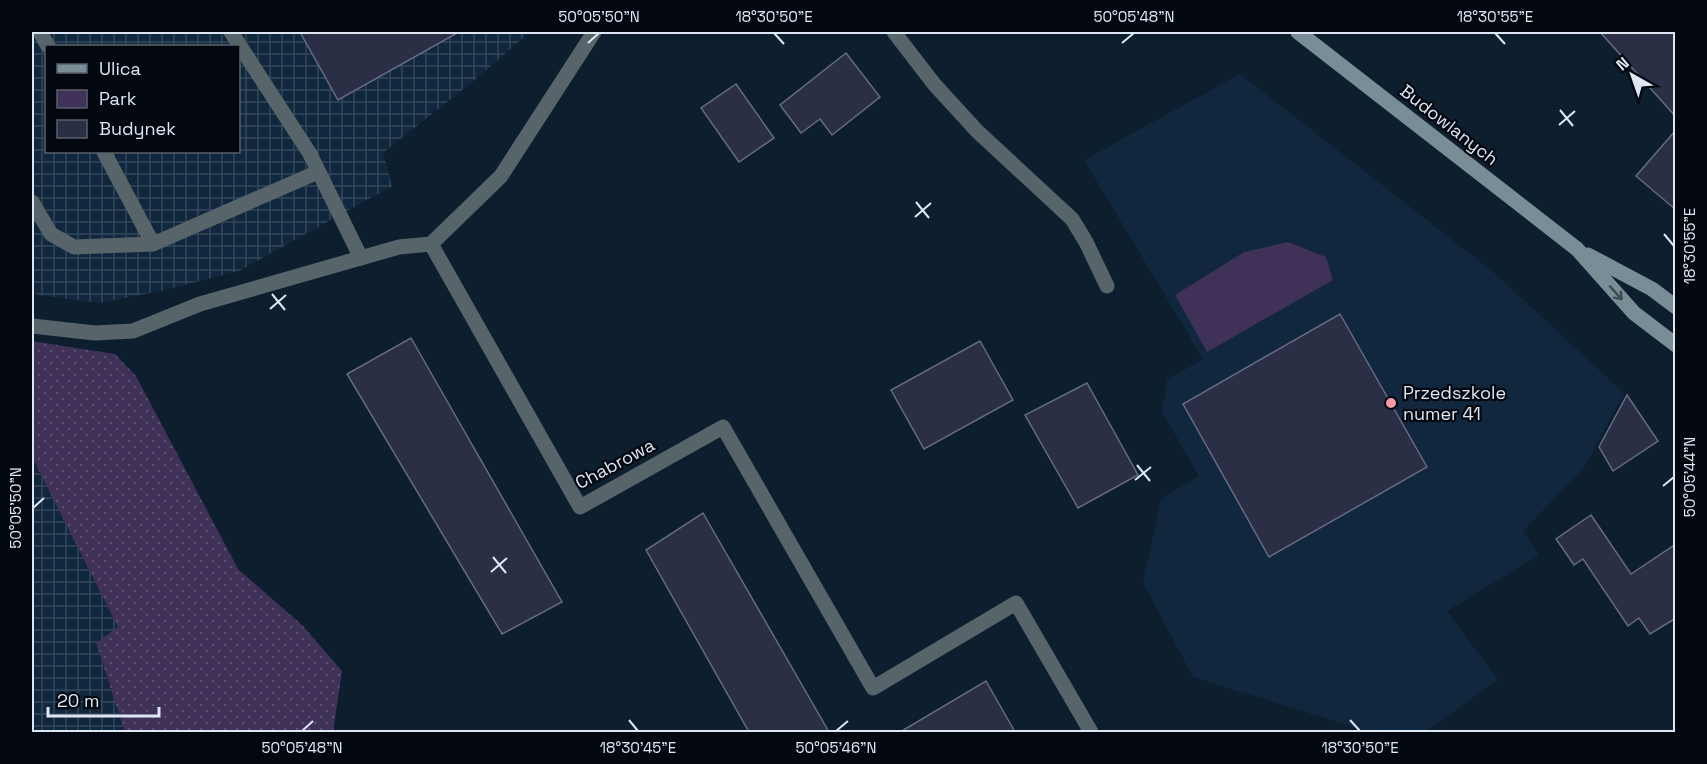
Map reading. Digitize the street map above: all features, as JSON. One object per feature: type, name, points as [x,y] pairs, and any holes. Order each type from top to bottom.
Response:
[{"type":"main road","name":"Budowlanych","points":[[1298,32],[1577,249],[1652,289],[1676,307]]},
{"type":"main road","name":"Budowlanych","points":[[1577,249],[1634,313],[1676,345]]},
{"type":"street","points":[[231,32],[239,45]]},
{"type":"street","points":[[32,326],[95,333],[133,331],[200,304],[399,247],[431,244],[501,176],[594,32]]},
{"type":"street","points":[[894,32],[934,84],[978,131],[1072,219],[1107,286]]},
{"type":"street","points":[[240,46],[310,154],[361,258]]},
{"type":"street","points":[[105,153],[153,244]]},
{"type":"street","points":[[32,202],[51,234],[74,248],[153,244],[318,172]]},
{"type":"street","name":"Chabrowa","points":[[431,244],[580,507],[723,427],[873,688],[1016,603],[1091,732]]},
{"type":"shaded area","points":[[32,32],[530,32],[383,153],[392,186],[239,271],[165,290],[99,303],[38,295],[32,292]]},
{"type":"shaded area","name":"Przedszkole numer 41","points":[[1240,74],[1491,270],[1624,393],[1583,469],[1523,531],[1539,555],[1447,611],[1498,680],[1425,732],[1370,732],[1193,677],[1143,583],[1161,499],[1199,476],[1162,412],[1167,380],[1203,359],[1084,160]]},
{"type":"shaded area","points":[[32,457],[119,628],[96,644],[125,732],[32,732]]},
{"type":"green space","points":[[1288,242],[1326,257],[1333,280],[1207,352],[1175,295],[1244,252]]},
{"type":"green space","points":[[32,341],[115,354],[136,376],[238,569],[302,625],[342,671],[333,732],[125,732],[96,643],[118,627],[32,457]]},
{"type":"building","points":[[300,32],[459,32],[338,100]]},
{"type":"building","points":[[1600,32],[1676,32],[1676,117]]},
{"type":"building","points":[[846,53],[880,97],[832,135],[820,119],[801,133],[780,105]]},
{"type":"building","points":[[736,84],[774,138],[739,162],[701,108]]},
{"type":"building","points":[[1676,130],[1676,210],[1636,176]]},
{"type":"building","points":[[1340,314],[1427,467],[1269,557],[1183,404]]},
{"type":"building","points":[[411,338],[562,602],[502,634],[347,374]]},
{"type":"building","points":[[980,341],[1013,400],[924,449],[891,390]]},
{"type":"building","points":[[1087,383],[1138,475],[1078,508],[1025,415]]},
{"type":"building","points":[[1627,395],[1658,441],[1613,471],[1599,447]]},
{"type":"building","points":[[703,513],[829,732],[749,732],[646,550]]},
{"type":"building","points":[[1591,515],[1631,574],[1676,544],[1676,618],[1650,634],[1639,618],[1628,626],[1583,559],[1574,565],[1556,539]]},
{"type":"building","points":[[986,681],[1015,732],[900,732]]},
{"type":"place","name":"Przedszkole numer 41","points":[[1391,403]]}]
